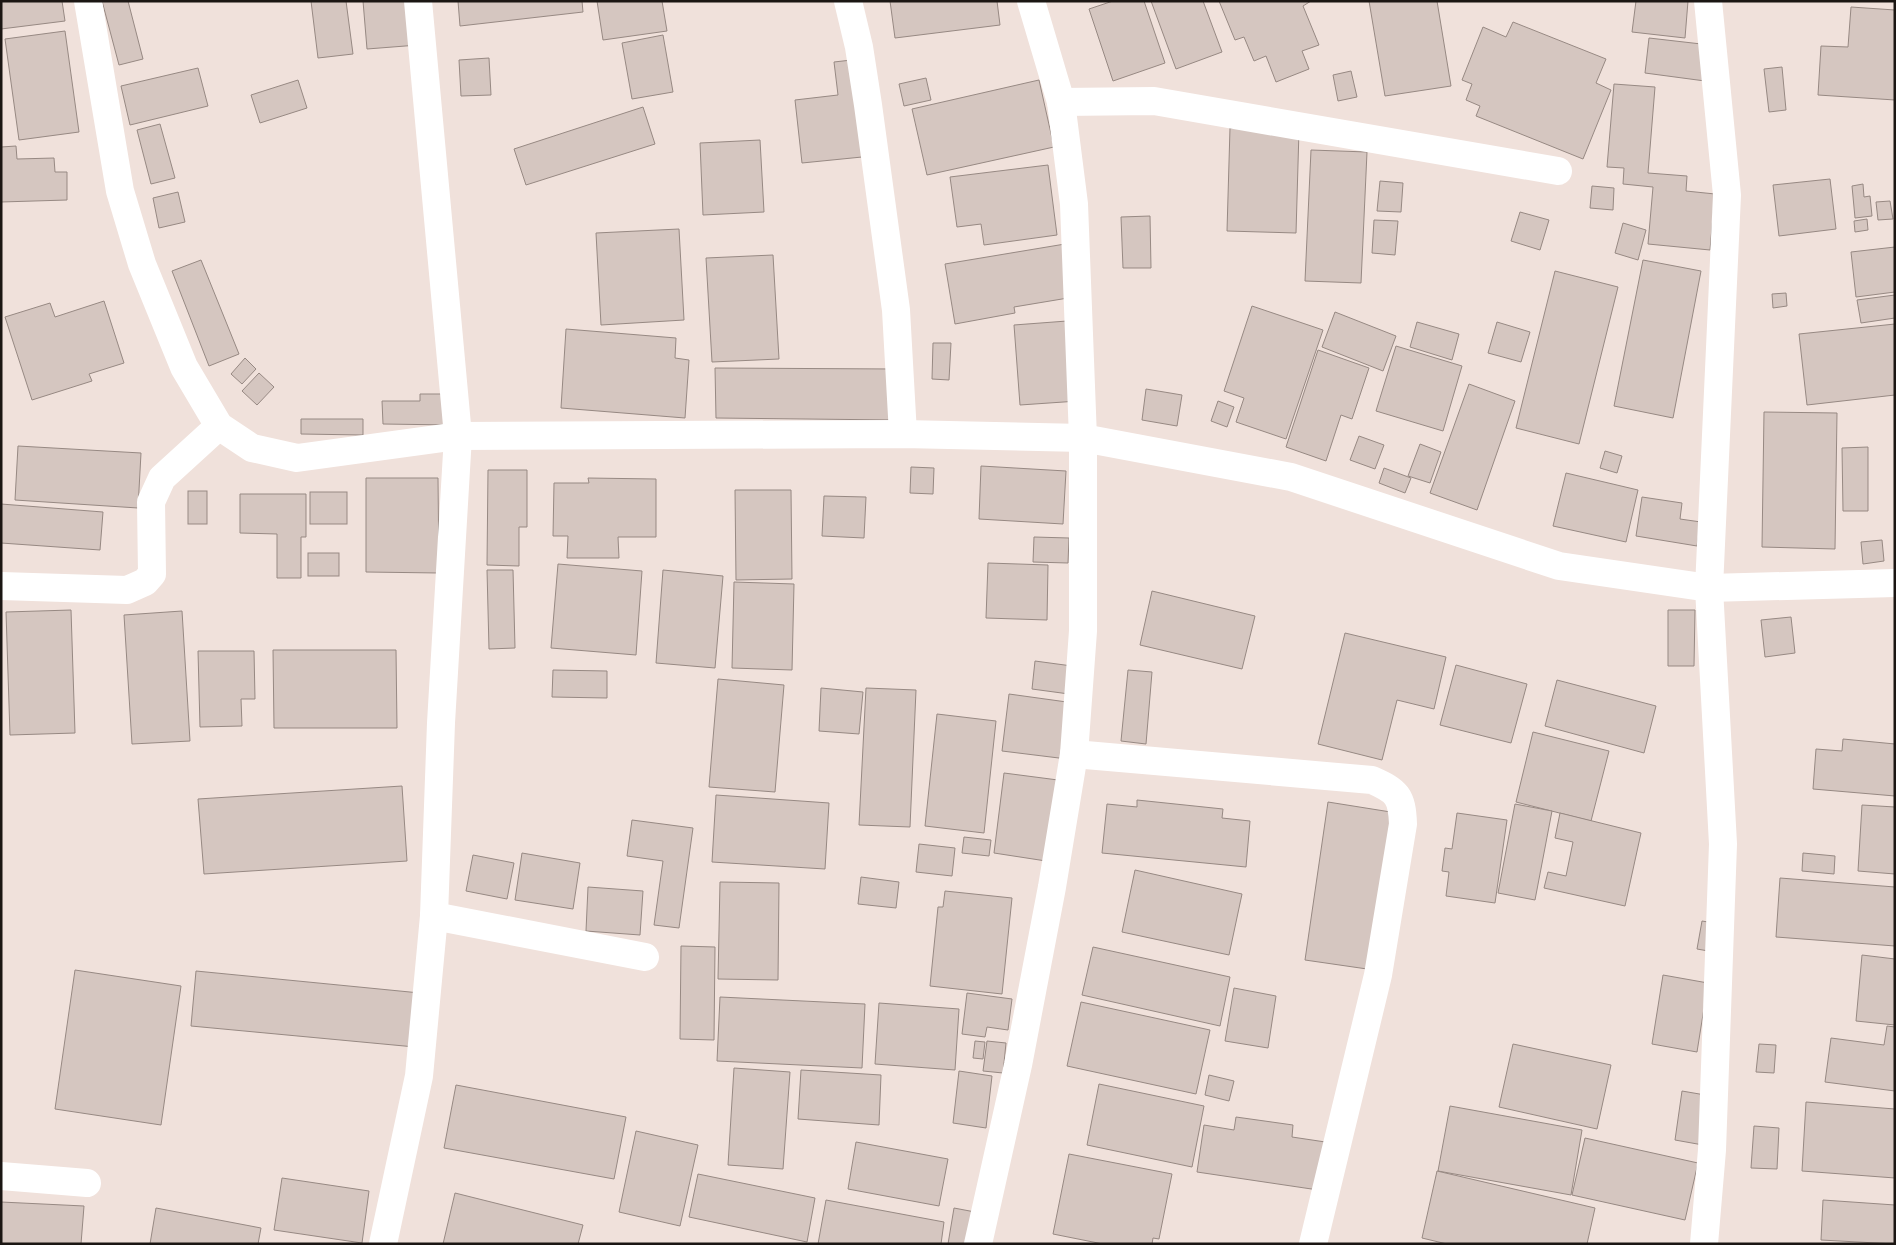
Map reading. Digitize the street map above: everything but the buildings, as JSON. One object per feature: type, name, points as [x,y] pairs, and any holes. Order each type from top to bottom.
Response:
[{"type":"street","points":[[88,1],[120,191],[142,264],[184,367],[219,426],[252,448],[297,458],[458,436],[904,434],[1083,438],[1292,477],[1559,566],[1709,588],[1895,583]]},
{"type":"street","points":[[383,1244],[418,1076],[434,916],[441,722],[458,436],[418,1]]},
{"type":"street","points":[[848,1],[859,47],[896,310],[904,434]]},
{"type":"street","points":[[978,1244],[1020,1056],[1074,754],[1083,631],[1083,438],[1074,204],[1060,102],[1031,1]]},
{"type":"street","points":[[1704,1244],[1712,1150],[1723,844],[1709,588],[1727,196],[1708,1]]},
{"type":"street","points":[[1060,102],[1154,101],[1558,172]]},
{"type":"street","points":[[1,586],[127,590],[145,582],[152,574],[151,502],[154,494],[162,478],[219,426]]},
{"type":"street","points":[[1074,754],[1372,780],[1392,789],[1402,807],[1402,824],[1378,975],[1312,1244]]},
{"type":"street","points":[[434,916],[644,957]]},
{"type":"street","points":[[1,1176],[87,1183]]}]
